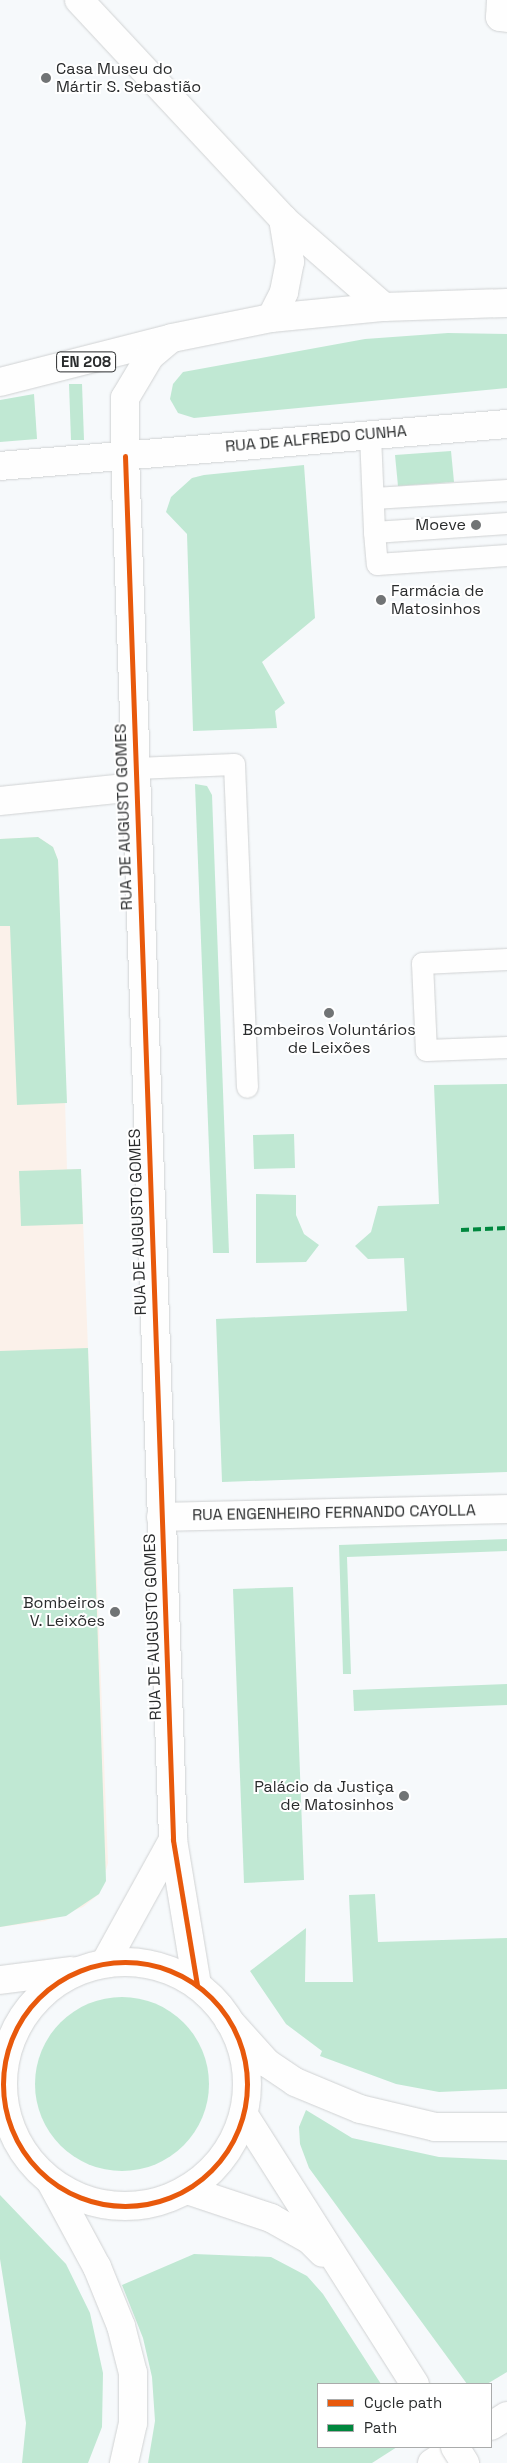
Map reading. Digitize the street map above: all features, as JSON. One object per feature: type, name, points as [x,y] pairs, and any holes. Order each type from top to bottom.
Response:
[{"type":"main road","points":[[79,0],[283,219],[384,307]]},
{"type":"main road","points":[[501,0],[500,17],[507,18]]},
{"type":"main road","points":[[271,318],[284,292],[290,262],[283,219]]},
{"type":"main road","points":[[125,456],[125,398],[150,356],[172,338],[271,318],[384,307],[507,303]]},
{"type":"main road","name":"EN 208","points":[[0,382],[172,338]]},
{"type":"main road","name":"RUA DE ALFREDO CUNHA","points":[[0,466],[507,424]]},
{"type":"main road","name":"RUA DE AUGUSTO GOMES","points":[[125,456],[173,1840],[197,1985]]},
{"type":"main road","points":[[0,801],[135,777]]},
{"type":"main road","name":"RUA ENGENHEIRO FERNANDO CAYOLLA","points":[[161,1517],[507,1509]]},
{"type":"main road","points":[[124,2463],[133,2423],[133,2373],[121,2326],[97,2267],[51,2182],[29,2160],[6,2124],[2,2094],[6,2055],[21,2018],[47,1989],[94,1966],[173,1840]]},
{"type":"main road","points":[[0,1980],[94,1966],[145,1964],[169,1970],[197,1985],[267,2063],[295,2082],[332,2099],[399,2121],[435,2127],[507,2127]]},
{"type":"main road","points":[[51,2182],[83,2199],[118,2207],[154,2204],[187,2190],[218,2164],[232,2145],[244,2115],[248,2082],[243,2050],[230,2021]]},
{"type":"main road","points":[[244,2115],[414,2383]]},
{"type":"main road","points":[[187,2190],[271,2218],[310,2240],[344,2273]]},
{"type":"main road","points":[[492,2425],[507,2416]]},
{"type":"main road","points":[[432,2463],[454,2448]]},
{"type":"main road","points":[[457,2448],[465,2463]]},
{"type":"lane","points":[[370,435],[377,564],[507,555]]},
{"type":"lane","points":[[373,498],[507,490]]},
{"type":"lane","points":[[374,532],[507,523]]},
{"type":"lane","points":[[135,777],[234,764],[248,1087]]},
{"type":"lane","points":[[507,959],[422,963],[426,1050],[507,1047]]},
{"type":"shaded area","points":[[38,837],[53,847],[58,860],[67,1169],[81,1169],[108,1863],[99,1894],[83,1907],[45,1921],[0,1927],[0,839]]},
{"type":"green space","points":[[448,333],[507,334],[507,388],[194,418],[178,413],[170,399],[173,384],[183,372],[365,339]]},
{"type":"green space","points":[[69,384],[82,384],[84,440],[71,440]]},
{"type":"green space","points":[[34,394],[37,439],[0,442],[0,400]]},
{"type":"green space","points":[[451,451],[454,482],[398,486],[395,455]]},
{"type":"green space","points":[[304,465],[315,618],[262,662],[285,703],[275,711],[277,728],[193,731],[187,534],[166,512],[171,497],[192,478],[204,475]]},
{"type":"green space","points":[[195,784],[207,786],[212,795],[229,1253],[213,1253]]},
{"type":"green space","points":[[38,837],[53,847],[58,860],[67,1103],[17,1105],[10,926],[0,926],[0,839]]},
{"type":"green space","points":[[507,1084],[507,1472],[222,1482],[216,1319],[407,1311],[404,1258],[368,1259],[355,1246],[371,1232],[378,1206],[439,1204],[434,1085]]},
{"type":"green space","points":[[294,1134],[295,1168],[254,1169],[253,1135]]},
{"type":"green space","points":[[81,1169],[83,1224],[21,1226],[19,1171]]},
{"type":"green space","points":[[256,1194],[296,1195],[296,1215],[304,1234],[319,1245],[306,1262],[256,1263]]},
{"type":"green space","points":[[88,1348],[106,1881],[99,1894],[66,1916],[0,1927],[0,1351]]},
{"type":"green space","points":[[507,1539],[507,1551],[347,1557],[351,1674],[343,1674],[339,1545]]},
{"type":"green space","points":[[293,1587],[304,1880],[244,1883],[233,1589]]},
{"type":"green space","points":[[507,1684],[507,1705],[354,1711],[353,1690]]},
{"type":"green space","points":[[375,1894],[378,1942],[507,1938],[507,2089],[439,2092],[396,2084],[320,2056],[322,2051],[286,2024],[250,1971],[306,1928],[305,1982],[353,1982],[349,1895]]},
{"type":"green space","points":[[122,1997],[139,1999],[163,2007],[189,2029],[199,2043],[205,2059],[209,2084],[207,2101],[199,2125],[177,2151],[163,2161],[147,2167],[122,2171],[105,2169],[81,2161],[55,2139],[45,2125],[39,2109],[35,2084],[37,2067],[45,2043],[67,2017],[81,2007],[97,2001]]},
{"type":"green space","points":[[306,2110],[352,2138],[439,2157],[507,2160],[507,2372],[489,2383],[466,2383],[309,2168],[300,2144],[299,2127]]},
{"type":"green space","points":[[0,2195],[66,2264],[90,2313],[103,2373],[102,2427],[88,2463],[22,2463],[26,2423],[0,2259]]},
{"type":"green space","points":[[194,2254],[271,2257],[307,2276],[323,2294],[380,2383],[317,2383],[317,2448],[395,2448],[372,2463],[148,2463],[155,2421],[152,2377],[143,2338],[122,2285]]},
{"type":"marked path","points":[[461,1230],[507,1228]]},
{"type":"cycle path","points":[[125,456],[173,1840],[197,1985]]},
{"type":"cycle path","points":[[125,1962],[149,1964],[172,1971],[193,1983],[211,1998],[226,2016],[238,2037],[245,2060],[247,2084],[245,2108],[238,2131],[226,2152],[211,2170],[193,2185],[172,2197],[149,2204],[125,2206],[101,2204],[78,2197],[57,2185],[39,2170],[24,2152],[12,2131],[5,2108],[3,2084],[5,2060],[12,2037],[24,2016],[39,1998],[57,1983],[78,1971],[101,1964],[125,1962]]},
{"type":"place","name":"Casa Museu do Mártir S. Sebastião","points":[[46,78]]},
{"type":"place","name":"Moeve","points":[[476,525]]},
{"type":"place","name":"Farmácia de Matosinhos","points":[[381,600]]},
{"type":"place","name":"Bombeiros Voluntários de Leixões","points":[[329,1013]]},
{"type":"place","name":"Bombeiros V. Leixões","points":[[115,1612]]},
{"type":"place","name":"Palácio da Justiça de Matosinhos","points":[[404,1796]]}]
